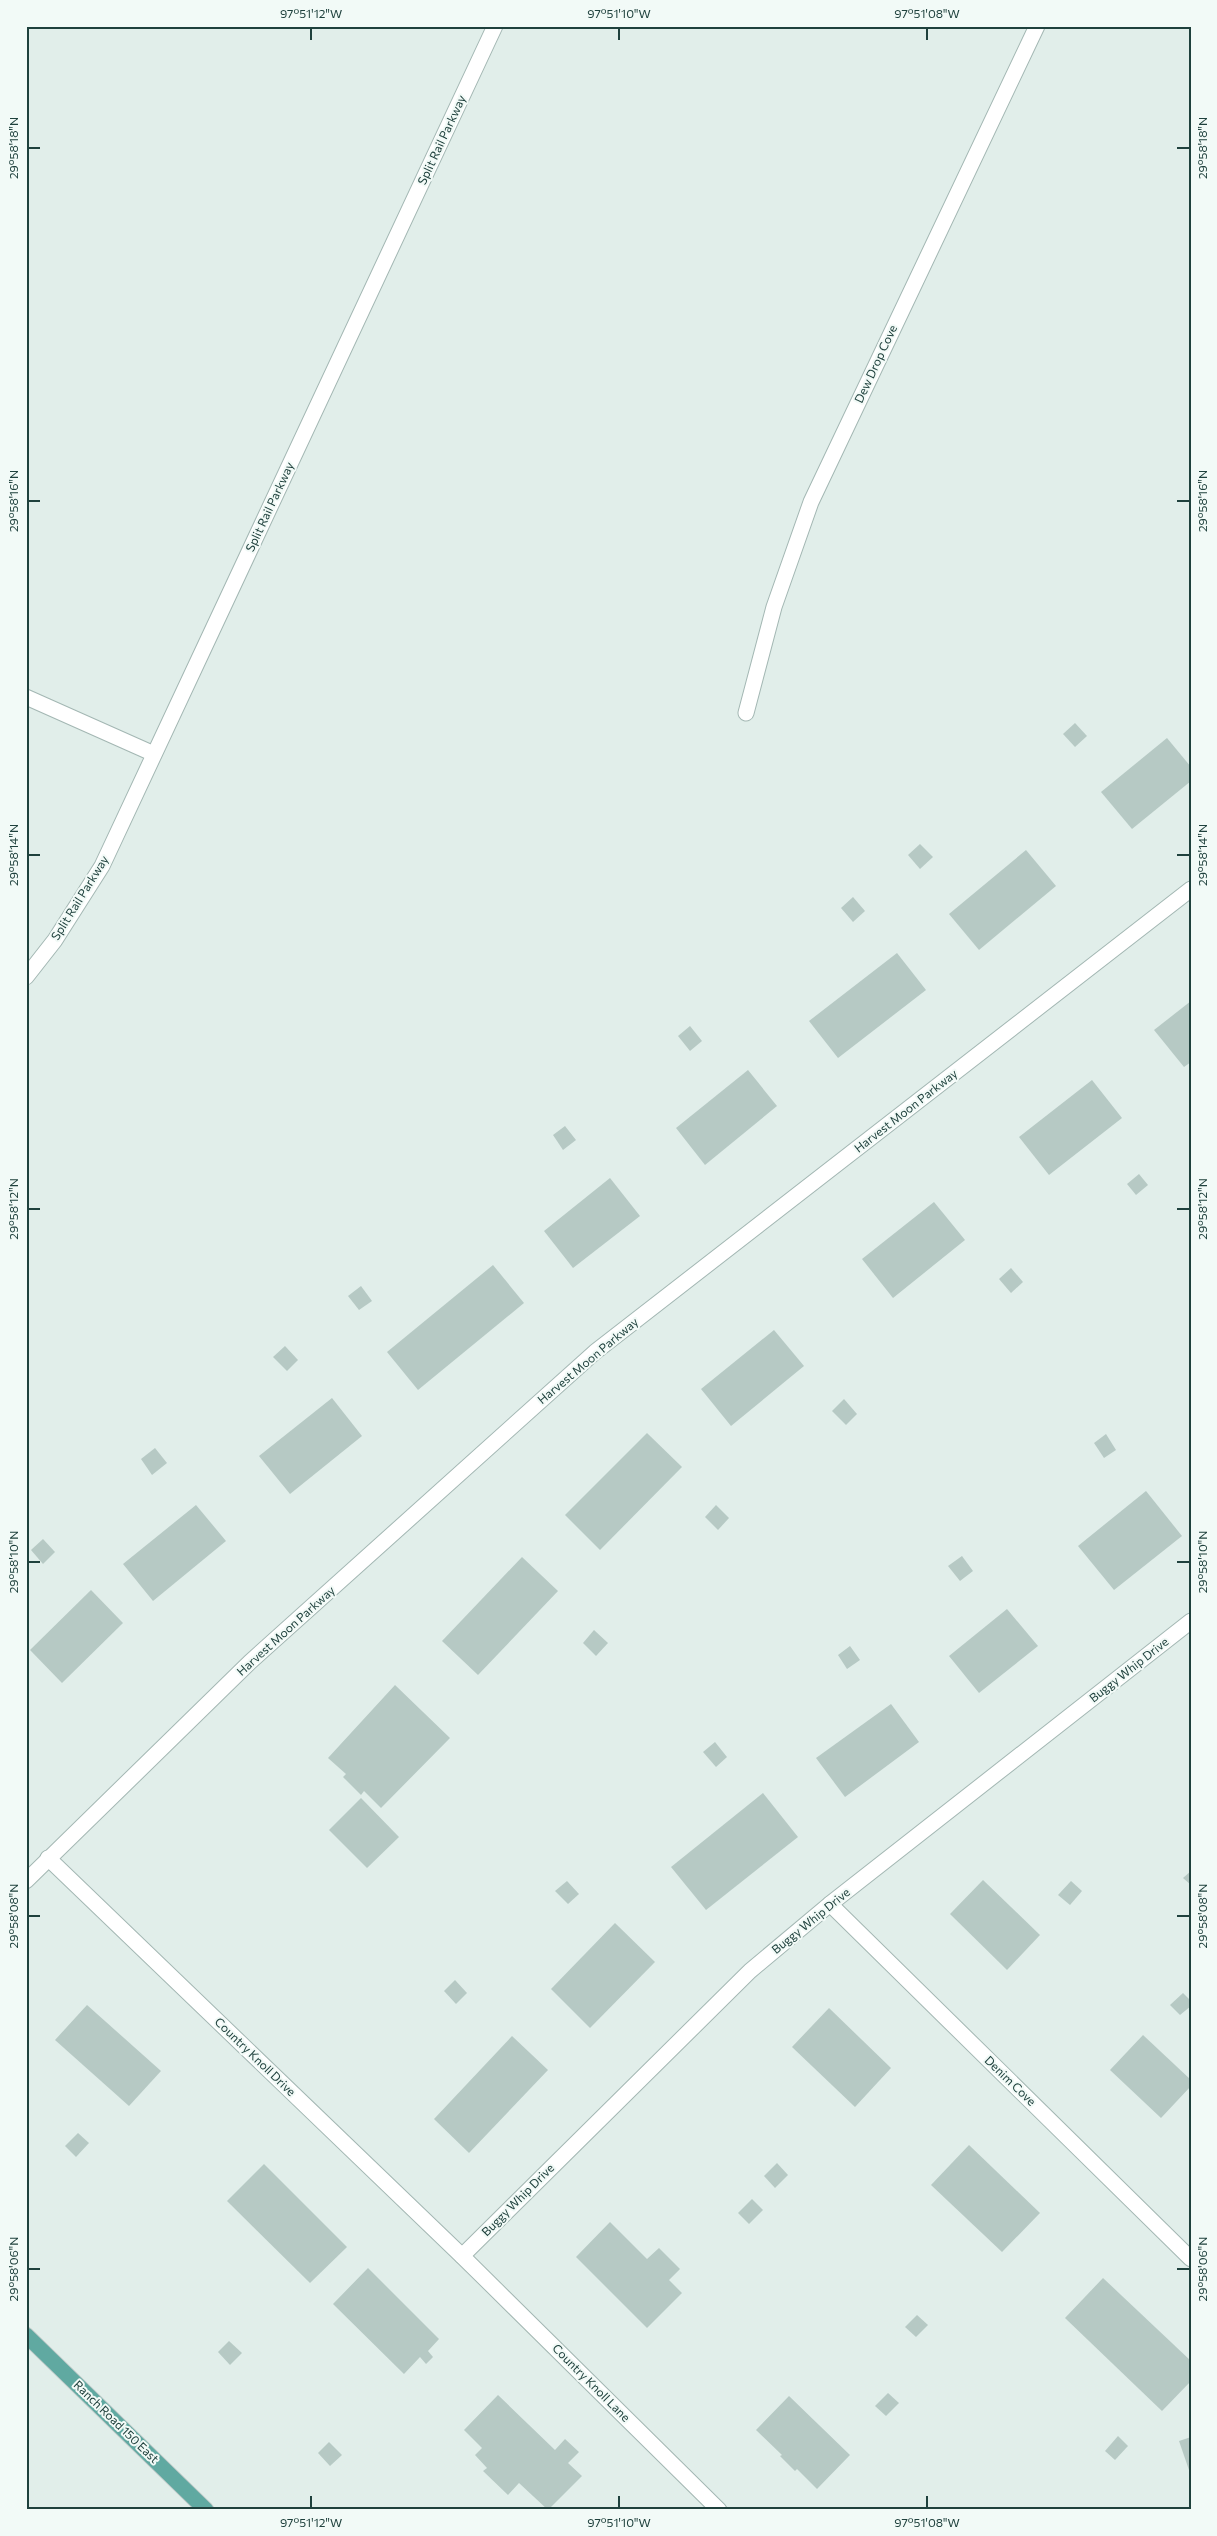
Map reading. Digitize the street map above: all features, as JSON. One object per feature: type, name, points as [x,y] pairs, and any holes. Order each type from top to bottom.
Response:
[{"type":"main road","name":"Ranch Road 150 East","points":[[26,2335],[206,2510]]},
{"type":"street","name":"Split Rail Parkway","points":[[26,977],[55,940],[102,866],[496,26]]},
{"type":"street","name":"Dew Drop Cove","points":[[746,714],[774,606],[811,502],[1037,26]]},
{"type":"street","points":[[26,697],[154,754]]},
{"type":"street","name":"Harvest Moon Parkway","points":[[26,1881],[250,1662],[595,1352],[1191,889]]},
{"type":"street","name":"Buggy Whip Drive","points":[[462,2256],[750,1971],[830,1904],[1191,1621]]},
{"type":"street","name":"Country Knoll Drive","points":[[48,1858],[462,2256]]},
{"type":"street","name":"Denim Cove","points":[[830,1904],[1191,2259]]},
{"type":"street","name":"Country Knoll Lane","points":[[462,2256],[719,2510]]},
{"type":"building","points":[[1075,723],[1087,736],[1075,747],[1063,734]]},
{"type":"building","points":[[1167,738],[1191,767],[1191,781],[1132,829],[1101,792]]},
{"type":"building","points":[[920,844],[933,857],[920,869],[908,855]]},
{"type":"building","points":[[1026,850],[1056,886],[979,950],[949,914]]},
{"type":"building","points":[[853,897],[865,911],[853,922],[841,908]]},
{"type":"building","points":[[897,953],[926,990],[838,1058],[809,1021]]},
{"type":"building","points":[[1191,1001],[1191,1062],[1184,1067],[1154,1030]]},
{"type":"building","points":[[690,1026],[702,1041],[690,1051],[678,1036]]},
{"type":"building","points":[[748,1070],[777,1106],[705,1165],[676,1128]]},
{"type":"building","points":[[1092,1080],[1122,1118],[1049,1175],[1019,1137]]},
{"type":"building","points":[[565,1126],[576,1140],[563,1150],[553,1135]]},
{"type":"building","points":[[1139,1174],[1148,1185],[1136,1195],[1127,1184]]},
{"type":"building","points":[[610,1178],[640,1216],[573,1268],[544,1231]]},
{"type":"building","points":[[934,1202],[965,1240],[893,1298],[862,1259]]},
{"type":"building","points":[[493,1265],[524,1303],[418,1390],[387,1352]]},
{"type":"building","points":[[1011,1268],[1023,1282],[1011,1293],[999,1279]]},
{"type":"building","points":[[361,1286],[372,1301],[359,1310],[348,1296]]},
{"type":"building","points":[[774,1330],[804,1366],[731,1426],[701,1389]]},
{"type":"building","points":[[285,1346],[298,1360],[287,1371],[273,1357]]},
{"type":"building","points":[[332,1398],[362,1436],[290,1494],[259,1456]]},
{"type":"building","points":[[844,1399],[857,1414],[846,1425],[832,1411]]},
{"type":"building","points":[[647,1433],[682,1467],[600,1550],[565,1515]]},
{"type":"building","points":[[1106,1434],[1116,1450],[1104,1458],[1094,1443]]},
{"type":"building","points":[[155,1448],[167,1463],[152,1475],[141,1459]]},
{"type":"building","points":[[1146,1491],[1182,1536],[1114,1590],[1078,1546]]},
{"type":"building","points":[[196,1505],[226,1541],[153,1601],[123,1564]]},
{"type":"building","points":[[716,1505],[729,1518],[718,1530],[705,1517]]},
{"type":"building","points":[[43,1539],[55,1552],[43,1564],[31,1550]]},
{"type":"building","points":[[962,1556],[973,1571],[960,1581],[948,1566]]},
{"type":"building","points":[[522,1557],[558,1591],[478,1675],[442,1641]]},
{"type":"building","points":[[91,1590],[123,1623],[62,1683],[30,1650]]},
{"type":"building","points":[[1007,1609],[1038,1646],[979,1693],[949,1656]]},
{"type":"building","points":[[594,1630],[608,1643],[596,1656],[583,1643]]},
{"type":"building","points":[[850,1646],[860,1660],[847,1669],[838,1655]]},
{"type":"building","points":[[395,1685],[450,1738],[381,1808],[364,1791],[361,1795],[343,1777],[346,1774],[328,1758]]},
{"type":"building","points":[[891,1704],[919,1742],[845,1797],[816,1758]]},
{"type":"building","points":[[715,1742],[727,1757],[716,1767],[703,1752]]},
{"type":"building","points":[[763,1793],[798,1837],[706,1910],[671,1867]]},
{"type":"building","points":[[361,1798],[399,1837],[367,1868],[329,1830]]},
{"type":"building","points":[[1191,1871],[1191,1885],[1183,1878]]},
{"type":"building","points":[[983,1880],[1040,1935],[1007,1970],[950,1914]]},
{"type":"building","points":[[567,1881],[579,1894],[568,1904],[555,1891]]},
{"type":"building","points":[[1071,1881],[1082,1891],[1070,1905],[1058,1895]]},
{"type":"building","points":[[615,1923],[655,1962],[590,2028],[551,1989]]},
{"type":"building","points":[[455,1980],[467,1993],[456,2004],[444,1991]]},
{"type":"building","points":[[1183,1993],[1191,2001],[1191,2006],[1180,2015],[1170,2005]]},
{"type":"building","points":[[87,2005],[161,2071],[129,2106],[55,2040]]},
{"type":"building","points":[[829,2008],[891,2068],[855,2107],[792,2047]]},
{"type":"building","points":[[1143,2035],[1191,2080],[1191,2086],[1161,2118],[1110,2070]]},
{"type":"building","points":[[512,2036],[548,2070],[469,2153],[434,2119]]},
{"type":"building","points":[[78,2133],[89,2143],[76,2157],[65,2146]]},
{"type":"building","points":[[969,2145],[1040,2213],[1002,2252],[931,2185]]},
{"type":"building","points":[[777,2163],[788,2175],[775,2188],[764,2176]]},
{"type":"building","points":[[264,2164],[347,2247],[310,2283],[227,2201]]},
{"type":"building","points":[[752,2199],[763,2210],[749,2224],[738,2213]]},
{"type":"building","points":[[610,2222],[647,2259],[659,2248],[680,2269],[669,2280],[682,2293],[647,2328],[576,2257]]},
{"type":"building","points":[[368,2268],[439,2339],[428,2351],[433,2357],[426,2364],[420,2357],[404,2374],[333,2304]]},
{"type":"building","points":[[1103,2278],[1191,2361],[1191,2381],[1162,2411],[1065,2318]]},
{"type":"building","points":[[917,2315],[928,2325],[916,2337],[905,2327]]},
{"type":"building","points":[[229,2341],[242,2353],[230,2365],[218,2352]]},
{"type":"building","points":[[888,2393],[899,2403],[886,2416],[875,2406]]},
{"type":"building","points":[[498,2395],[555,2450],[565,2439],[579,2452],[568,2463],[582,2476],[548,2510],[519,2483],[508,2495],[483,2471],[487,2468],[475,2455],[482,2448],[464,2430]]},
{"type":"building","points":[[789,2396],[850,2455],[817,2489],[797,2469],[795,2471],[780,2456],[782,2455],[756,2430]]},
{"type":"building","points":[[1118,2436],[1128,2446],[1115,2460],[1105,2451]]},
{"type":"building","points":[[1191,2437],[1191,2473],[1190,2473],[1179,2441]]},
{"type":"building","points":[[329,2442],[342,2455],[330,2466],[318,2453]]}]
